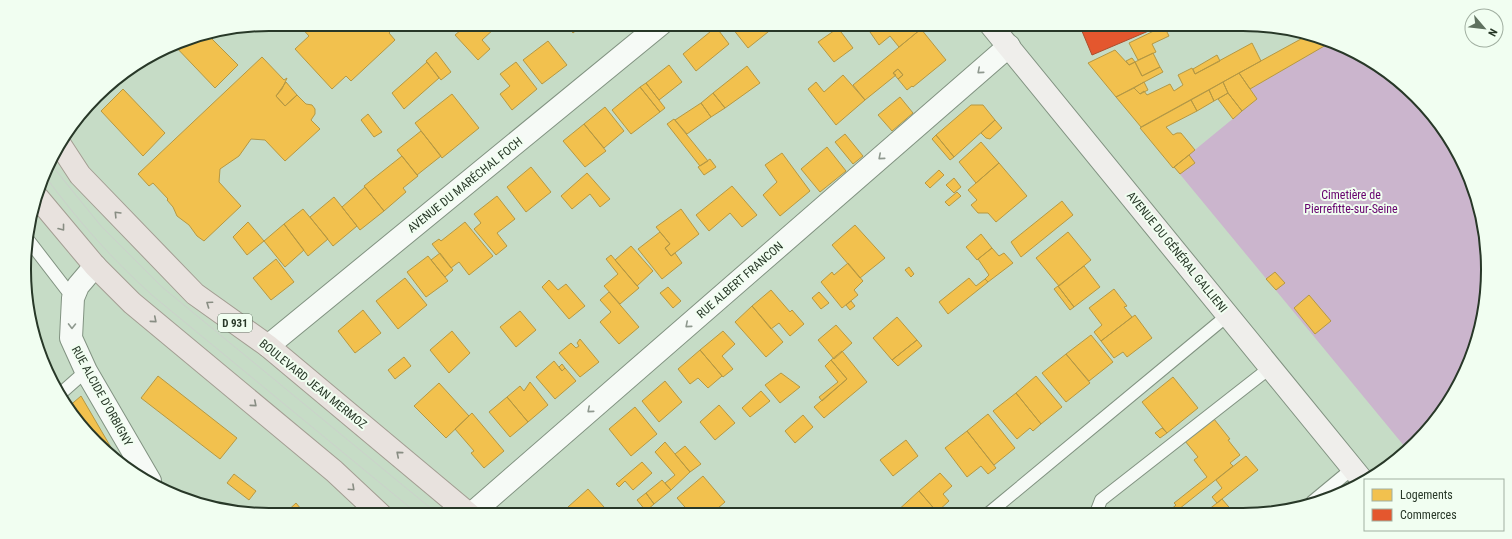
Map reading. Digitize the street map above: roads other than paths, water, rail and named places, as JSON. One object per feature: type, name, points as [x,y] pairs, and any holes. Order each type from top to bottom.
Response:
[{"type":"main road","name":"BOULEVARD JEAN MERMOZ","points":[[63,150],[80,175],[195,294],[268,346],[462,508]]},
{"type":"main road","points":[[41,202],[95,266],[132,303],[334,471],[374,508]]},
{"type":"street","name":"AVENUE DU MARÉCHAL FOCH","points":[[268,346],[652,31]]},
{"type":"street","name":"AVENUE DU GÉNÉRAL GALLIENI","points":[[996,31],[1358,475]]},
{"type":"street","name":"RUE ALBERT FRANCON","points":[[478,508],[1009,46]]},
{"type":"street","name":"RUE ALCIDE D'ORBIGNY","points":[[95,266],[78,286],[73,298],[71,338],[86,371],[145,473]]},
{"type":"lane","points":[[33,245],[73,298]]},
{"type":"lane","points":[[996,508],[1228,315]]},
{"type":"lane","points":[[1098,508],[1101,500],[1271,367]]},
{"type":"lane","points":[[64,391],[86,371]]},
{"type":"lane","points":[[1330,491],[1358,475]]},
{"type":"tram line","points":[[54,168],[101,226],[162,287],[430,508]]},
{"type":"tram line","points":[[48,180],[96,239],[153,296],[410,508]]},
{"type":"park label","name":"Cimetière de Pierrefitte-sur-Seine","points":[[1351,202]]}]
